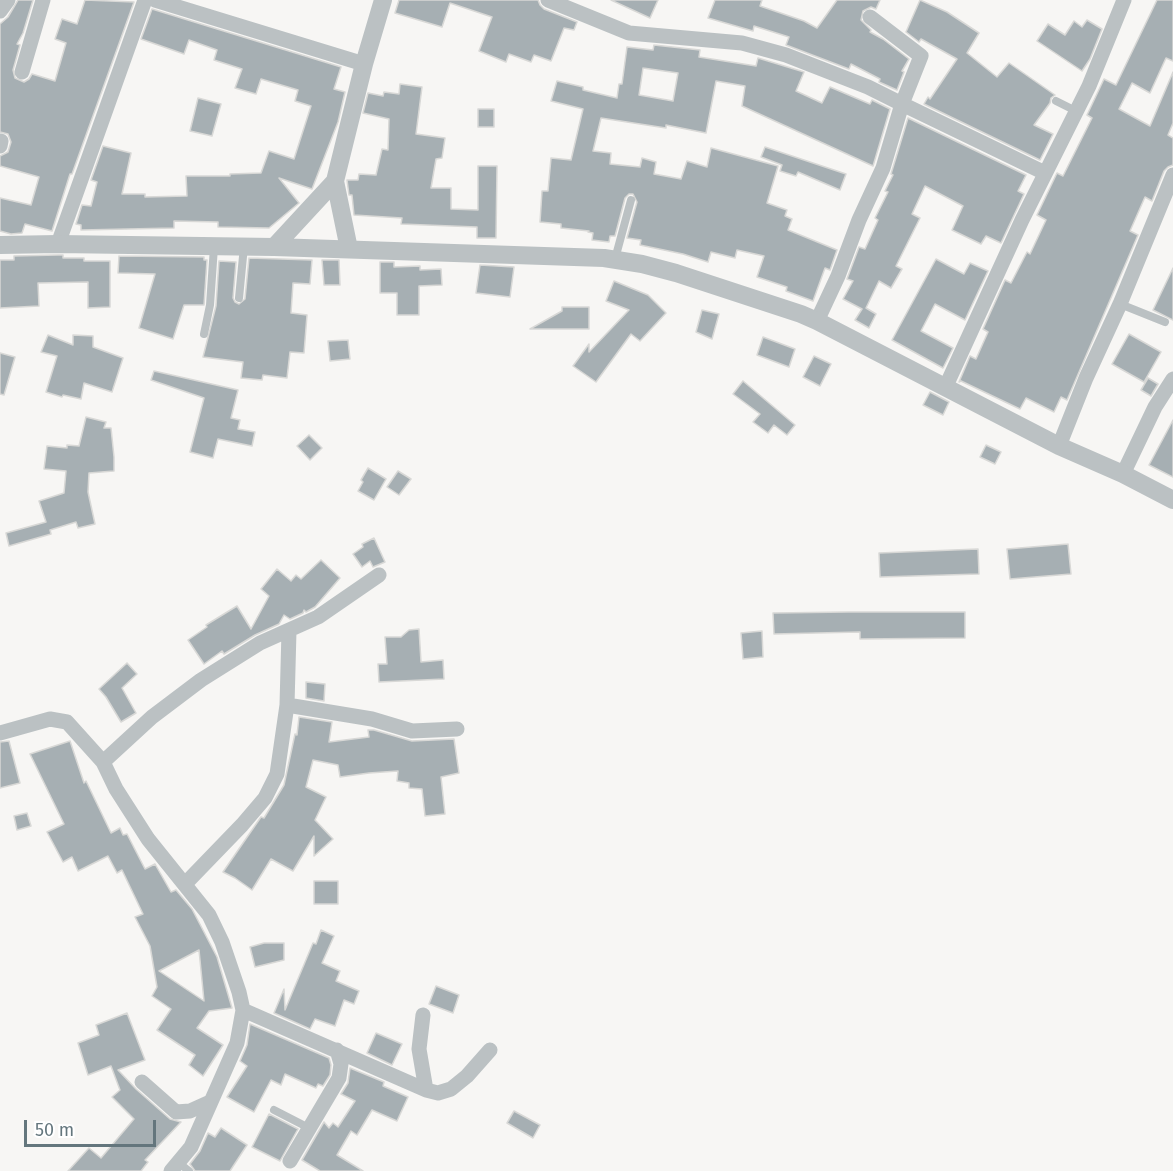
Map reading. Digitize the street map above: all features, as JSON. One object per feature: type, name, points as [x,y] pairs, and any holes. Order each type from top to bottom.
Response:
[{"type":"street","points":[[0,11],[8,0]]},
{"type":"street","points":[[22,72],[43,0]]},
{"type":"street","points":[[58,244],[145,0]]},
{"type":"street","points":[[155,0],[364,64]]},
{"type":"street","points":[[349,249],[335,181],[382,0]]},
{"type":"street","points":[[548,0],[629,33],[742,43],[786,55],[868,87],[1045,173]]},
{"type":"street","points":[[946,386],[1045,173],[1089,86],[1124,0]]},
{"type":"street","points":[[817,321],[883,168],[921,56],[870,16]]},
{"type":"street","points":[[1059,446],[1173,175]]},
{"type":"street","points":[[274,247],[335,181]]},
{"type":"street","points":[[0,245],[214,245],[615,260],[642,264],[676,273],[817,321],[1059,446],[1123,474],[1173,500]]},
{"type":"street","points":[[1123,474],[1155,407],[1173,379]]},
{"type":"street","points":[[103,762],[152,717],[201,680],[260,643],[318,617],[379,575]]},
{"type":"street","points":[[185,884],[265,798],[277,774],[287,705],[289,631]]},
{"type":"street","points":[[287,705],[372,719],[412,731],[458,729]]},
{"type":"street","points":[[0,733],[50,719],[67,722],[103,762],[116,789],[148,839],[209,915],[222,942],[243,1010],[237,1043],[191,1147],[179,1168]]},
{"type":"street","points":[[243,1010],[426,1090],[438,1092],[451,1089],[467,1076],[490,1050]]},
{"type":"street","points":[[423,1015],[419,1049],[426,1090]]},
{"type":"street","points":[[290,1161],[339,1078],[341,1064],[337,1050]]},
{"type":"street","points":[[142,1082],[176,1112],[189,1111],[210,1102]]},
{"type":"lane","points":[[1056,100],[1076,111]]},
{"type":"lane","points":[[615,260],[631,200]]},
{"type":"lane","points":[[204,334],[210,305],[214,245]]},
{"type":"lane","points":[[239,298],[244,246]]},
{"type":"lane","points":[[1120,304],[1165,322]]},
{"type":"lane","points":[[274,1110],[309,1128]]},
{"type":"building","points":[[18,0],[33,0],[23,33],[17,44],[20,45],[13,70],[15,78],[24,82],[32,74],[55,81],[66,43],[55,39],[62,19],[77,24],[85,0],[134,2],[72,174],[70,174],[52,231],[25,224],[22,233],[11,234],[0,231],[0,198],[31,205],[39,177],[0,166],[0,156],[8,152],[11,142],[8,134],[0,132],[0,24],[8,17]]},
{"type":"building","points":[[399,0],[538,0],[544,9],[577,22],[574,30],[564,28],[551,61],[534,55],[531,62],[509,54],[506,62],[479,51],[492,17],[450,3],[442,27],[395,13]]},
{"type":"building","points":[[611,0],[658,0],[650,18]]},
{"type":"building","points":[[715,0],[762,0],[760,6],[804,21],[817,28],[837,0],[880,0],[876,9],[871,7],[863,11],[861,20],[871,30],[870,32],[909,59],[902,71],[904,72],[897,90],[879,82],[880,79],[851,64],[849,69],[786,45],[789,37],[754,26],[753,31],[708,18]]},
{"type":"building","points":[[920,0],[947,12],[979,33],[967,53],[997,77],[1009,63],[1055,95],[1034,125],[1053,134],[1040,160],[924,104],[928,97],[930,99],[957,59],[921,39],[919,42],[906,32]]},
{"type":"building","points":[[1157,0],[1173,0],[1173,61],[1166,58],[1150,93],[1132,83],[1119,109],[1150,126],[1173,72],[1173,123],[1168,135],[1173,138],[1173,165],[1164,171],[1152,201],[1145,197],[1130,231],[1138,235],[1067,400],[1061,397],[1054,412],[1026,398],[1020,409],[959,382],[970,356],[976,359],[988,332],[983,329],[1005,280],[1011,283],[1027,252],[1030,254],[1046,220],[1037,215],[1057,173],[1063,176],[1092,118],[1087,115],[1104,79],[1116,85]]},
{"type":"building","points":[[152,9],[341,67],[334,89],[345,92],[338,122],[312,189],[279,178],[299,203],[269,228],[218,227],[218,222],[174,221],[174,228],[81,230],[81,225],[76,224],[82,205],[91,206],[97,182],[91,180],[103,146],[131,153],[122,194],[145,194],[145,197],[187,196],[186,176],[261,173],[269,151],[294,159],[311,106],[295,101],[298,90],[261,79],[256,94],[235,88],[242,69],[214,60],[217,50],[189,40],[184,54],[141,39]]},
{"type":"building","points":[[1087,20],[1102,29],[1090,59],[1082,71],[1037,41],[1048,24],[1065,35],[1074,21],[1082,27]]},
{"type":"building","points":[[654,45],[700,50],[699,57],[756,66],[758,58],[804,72],[796,91],[822,103],[830,87],[870,104],[872,100],[890,109],[873,166],[742,106],[745,86],[716,81],[706,133],[666,125],[666,128],[601,118],[593,151],[611,153],[610,164],[640,167],[642,158],[656,162],[654,174],[681,179],[687,161],[707,167],[711,148],[778,166],[767,203],[787,210],[785,216],[792,219],[788,230],[837,250],[830,270],[825,268],[813,301],[786,291],[787,287],[757,277],[764,256],[737,250],[735,258],[711,252],[708,262],[640,245],[641,240],[627,238],[637,202],[633,194],[625,198],[615,236],[610,236],[609,242],[592,240],[593,233],[589,231],[561,228],[561,224],[540,222],[542,191],[548,191],[551,158],[571,160],[583,109],[551,101],[557,81],[617,98],[619,84],[622,84],[627,47],[653,50]],"holes":[[[643,68],[678,73],[673,101],[639,95]]]},
{"type":"building","points":[[400,84],[422,87],[416,134],[445,138],[442,158],[436,159],[431,188],[451,188],[451,209],[478,210],[478,166],[497,166],[496,238],[477,238],[477,227],[401,224],[402,218],[354,215],[352,195],[349,195],[347,180],[358,180],[359,174],[376,175],[382,149],[388,150],[389,119],[363,113],[368,93],[383,96],[384,92],[399,94]]},
{"type":"building","points":[[198,98],[221,104],[212,136],[190,131]]},
{"type":"building","points":[[478,109],[494,109],[494,127],[478,127]]},
{"type":"building","points":[[908,118],[1026,175],[1018,191],[1024,194],[1001,243],[986,236],[981,244],[952,230],[963,206],[925,186],[912,214],[920,218],[896,266],[902,269],[891,288],[879,281],[866,308],[876,314],[869,328],[855,320],[862,309],[843,299],[853,281],[847,279],[859,247],[865,249],[878,220],[875,218],[888,192],[885,191],[893,175],[891,174]]},
{"type":"building","points":[[765,147],[846,174],[840,190],[798,172],[796,176],[780,171],[782,165],[761,157]]},
{"type":"building","points":[[63,255],[63,258],[84,258],[84,261],[110,261],[110,307],[88,308],[88,282],[38,283],[39,306],[0,308],[0,260],[14,260],[14,256]]},
{"type":"building","points":[[119,256],[204,257],[204,260],[207,260],[204,305],[184,305],[173,339],[139,328],[155,274],[118,273]]},
{"type":"building","points":[[249,258],[312,260],[310,284],[293,283],[291,313],[307,315],[304,353],[290,352],[287,378],[263,375],[262,380],[241,378],[243,362],[203,357],[216,306],[219,261],[236,262],[233,298],[239,304],[245,299]]},
{"type":"building","points":[[936,259],[964,274],[970,263],[988,271],[965,320],[935,304],[921,331],[953,348],[943,368],[892,340]]},
{"type":"building","points":[[322,260],[339,260],[340,285],[324,285]]},
{"type":"building","points":[[380,262],[394,262],[394,267],[420,266],[420,270],[441,269],[442,285],[419,286],[419,315],[397,315],[397,293],[380,293]]},
{"type":"building","points":[[480,265],[514,267],[510,297],[476,293]]},
{"type":"building","points":[[1173,268],[1173,320],[1153,310]]},
{"type":"building","points":[[614,281],[648,295],[666,313],[640,341],[631,334],[596,382],[573,366],[589,344],[589,352],[629,310],[606,301]]},
{"type":"building","points":[[562,307],[589,307],[589,329],[530,329],[562,311]]},
{"type":"building","points":[[702,310],[719,314],[712,339],[696,332]]},
{"type":"building","points":[[1129,334],[1161,352],[1144,382],[1112,364]]},
{"type":"building","points":[[48,335],[73,345],[73,335],[93,336],[93,347],[123,358],[112,392],[84,383],[81,399],[46,392],[57,356],[41,352]]},
{"type":"building","points":[[763,337],[795,349],[789,367],[757,355]]},
{"type":"building","points":[[348,340],[350,359],[330,361],[328,341]]},
{"type":"building","points":[[0,353],[15,357],[4,395],[0,394]]},
{"type":"building","points":[[814,356],[831,364],[820,386],[803,377]]},
{"type":"building","points":[[154,371],[238,390],[231,418],[240,420],[238,429],[255,432],[252,446],[218,439],[213,458],[190,452],[204,398],[151,380]]},
{"type":"building","points":[[1148,378],[1158,384],[1151,396],[1141,390]]},
{"type":"building","points":[[743,381],[795,425],[787,435],[774,425],[768,433],[753,422],[760,414],[733,394]]},
{"type":"building","points":[[930,392],[949,402],[943,415],[923,405]]},
{"type":"building","points":[[86,417],[106,422],[104,428],[111,428],[114,457],[114,471],[89,473],[88,492],[95,524],[78,528],[76,522],[50,530],[51,534],[9,546],[6,533],[46,522],[39,501],[64,493],[66,471],[44,469],[47,446],[67,448],[67,445],[79,446]]},
{"type":"building","points":[[1173,420],[1173,477],[1149,465]]},
{"type":"building","points":[[309,435],[322,448],[310,460],[297,446]]},
{"type":"building","points":[[986,445],[1001,452],[995,464],[980,457]]},
{"type":"building","points":[[368,468],[386,479],[374,500],[358,491]]},
{"type":"building","points":[[398,471],[411,479],[399,495],[387,487]]},
{"type":"building","points":[[374,538],[385,562],[373,567],[370,561],[362,567],[353,554],[363,547],[362,544]]},
{"type":"building","points":[[1068,544],[1071,574],[1010,579],[1007,549]]},
{"type":"building","points":[[978,549],[979,574],[880,577],[879,553]]},
{"type":"building","points":[[321,560],[340,578],[315,607],[306,612],[304,610],[303,613],[290,619],[284,615],[279,624],[255,635],[224,654],[222,651],[204,664],[188,640],[207,627],[206,625],[237,606],[251,629],[269,596],[261,589],[277,569],[291,581],[296,575],[301,579]]},
{"type":"building","points":[[965,612],[965,638],[860,639],[860,632],[774,634],[773,613]]},
{"type":"building","points":[[419,629],[421,662],[443,660],[444,679],[379,682],[378,664],[387,664],[385,637],[401,637],[409,630]]},
{"type":"building","points":[[762,631],[763,657],[743,659],[741,633]]},
{"type":"building","points":[[127,663],[137,674],[122,688],[136,713],[121,722],[99,689]]},
{"type":"building","points":[[306,682],[325,684],[324,701],[306,698]]},
{"type":"building","points":[[299,717],[332,722],[329,742],[369,737],[368,730],[412,741],[454,739],[459,773],[441,777],[445,814],[425,816],[422,789],[409,788],[409,783],[397,781],[398,771],[340,777],[338,765],[313,760],[306,787],[326,797],[315,820],[333,839],[314,856],[314,836],[293,871],[271,859],[252,890],[223,872],[261,817],[264,818],[284,785],[295,734],[297,735]]},
{"type":"building","points":[[9,741],[20,783],[0,788],[0,742]]},
{"type":"building","points":[[70,741],[84,783],[86,781],[111,833],[120,828],[123,835],[127,834],[145,869],[155,864],[171,892],[176,890],[192,909],[217,957],[232,1008],[209,1011],[197,1028],[223,1045],[203,1076],[189,1065],[195,1055],[157,1030],[171,1009],[152,996],[157,987],[150,946],[135,917],[143,914],[122,870],[117,873],[108,856],[78,871],[72,857],[63,862],[47,832],[64,824],[30,754]],"holes":[[[199,950],[204,1001],[159,971]]]},
{"type":"building","points":[[27,813],[31,826],[17,830],[14,816]]},
{"type":"building","points":[[314,881],[338,881],[338,904],[314,904]]},
{"type":"building","points":[[321,930],[334,936],[322,963],[340,971],[336,981],[359,991],[354,1004],[344,1000],[335,1026],[315,1019],[310,1029],[274,1013],[284,989],[285,1010],[313,943],[316,944]]},
{"type":"building","points":[[264,943],[284,943],[284,960],[255,967],[250,947]]},
{"type":"building","points":[[436,986],[459,995],[453,1013],[429,1004]]},
{"type":"building","points":[[127,1013],[145,1060],[118,1070],[170,1119],[181,1122],[145,1160],[148,1162],[141,1171],[68,1171],[89,1148],[101,1158],[134,1119],[112,1097],[120,1090],[111,1066],[88,1075],[78,1043],[99,1035],[96,1025]]},
{"type":"building","points":[[250,1024],[329,1058],[330,1075],[323,1086],[318,1084],[316,1088],[285,1074],[281,1085],[271,1080],[254,1112],[227,1097],[247,1066],[240,1061],[247,1045]]},
{"type":"building","points":[[376,1033],[402,1044],[392,1065],[367,1053]]},
{"type":"building","points":[[350,1068],[384,1082],[383,1086],[408,1097],[397,1121],[372,1110],[357,1135],[351,1131],[337,1155],[363,1171],[320,1171],[302,1160],[324,1122],[329,1128],[333,1123],[338,1127],[355,1101],[341,1094],[348,1083]]},
{"type":"building","points":[[514,1111],[540,1125],[533,1138],[507,1123]]},
{"type":"building","points":[[269,1114],[298,1129],[280,1161],[252,1147]]},
{"type":"building","points":[[221,1128],[247,1145],[230,1171],[195,1171],[190,1164],[200,1151],[208,1133],[215,1137]]}]
